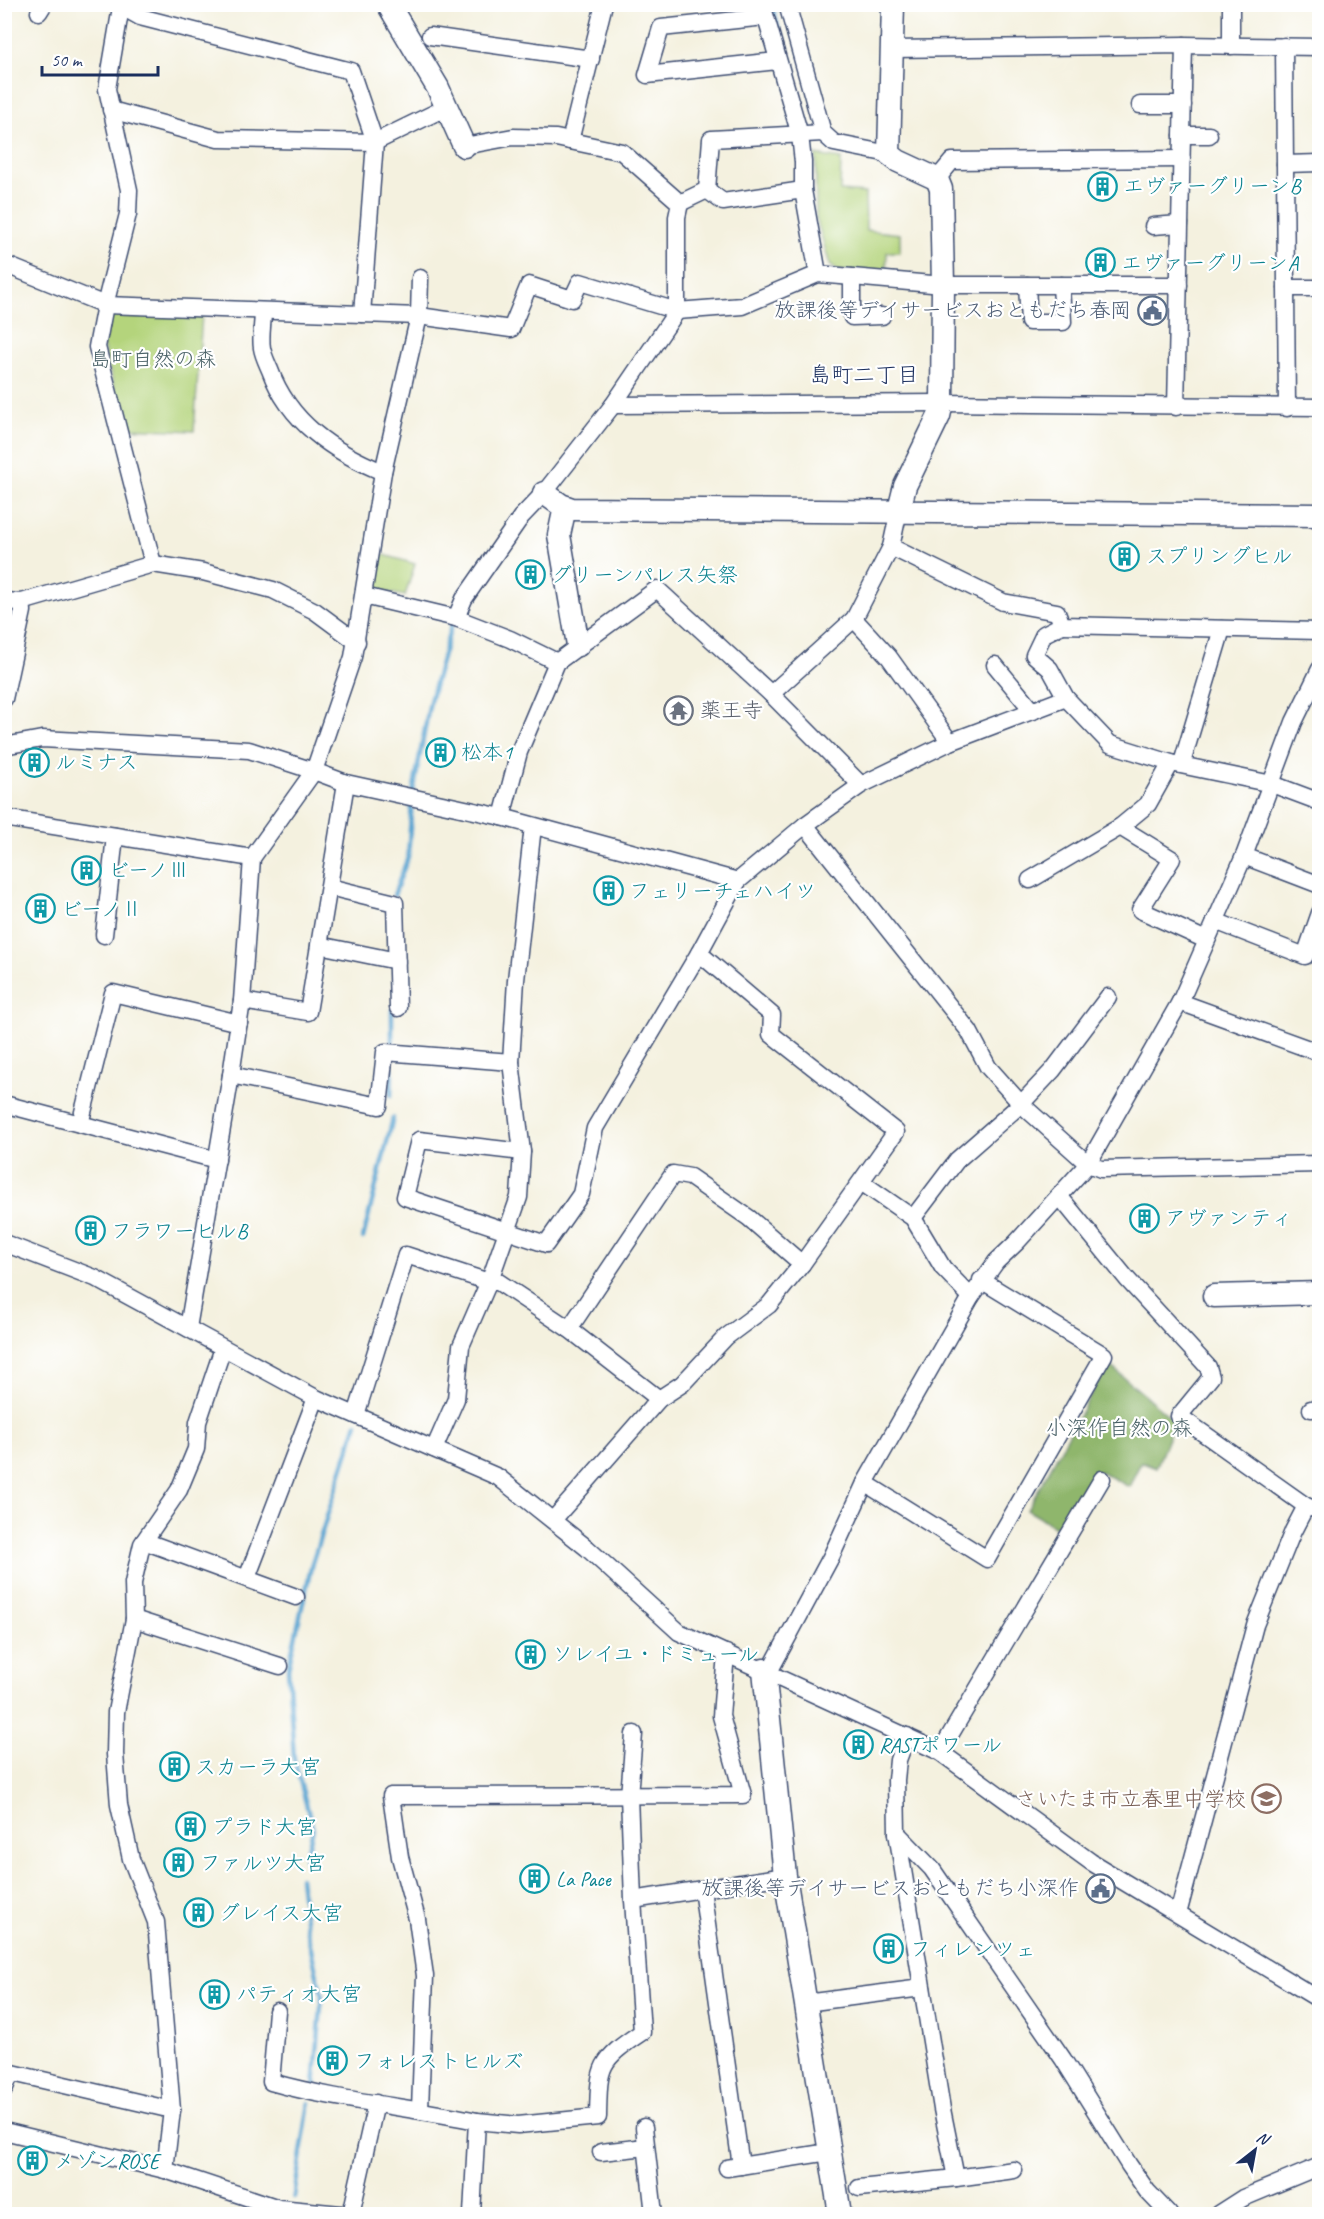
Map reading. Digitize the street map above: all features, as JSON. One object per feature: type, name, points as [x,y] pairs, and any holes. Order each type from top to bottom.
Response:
[{"type":"street","points":[[388,4],[422,58],[464,146],[513,137],[556,138],[622,152],[680,203]]},
{"type":"street","points":[[570,141],[604,4]]},
{"type":"street","points":[[771,694],[854,619],[891,547],[905,486],[939,416],[942,404],[944,285],[941,189],[937,179],[898,161],[889,154],[834,143],[823,133],[786,4]]},
{"type":"street","points":[[889,154],[893,4]]},
{"type":"street","points":[[1231,4],[1232,46]]},
{"type":"street","points":[[153,564],[97,347],[128,214],[129,190],[107,89],[119,6],[140,17],[351,71],[375,142],[362,314]]},
{"type":"street","points":[[777,61],[647,75],[661,28],[764,11],[800,135],[803,190],[818,274]]},
{"type":"street","points":[[430,36],[591,58]]},
{"type":"street","points":[[892,49],[1184,45],[1320,46]]},
{"type":"street","points":[[1176,407],[1184,45]]},
{"type":"street","points":[[1284,46],[1287,408]]},
{"type":"street","points":[[1140,105],[1183,105]]},
{"type":"street","points":[[111,110],[218,139],[375,142],[447,107]]},
{"type":"street","points":[[707,190],[711,140],[823,133]]},
{"type":"street","points":[[1182,135],[1209,135]]},
{"type":"street","points":[[937,179],[952,161],[1182,159]]},
{"type":"street","points":[[1285,164],[1320,163]]},
{"type":"street","points":[[680,203],[707,190]]},
{"type":"street","points":[[707,190],[723,202],[803,190]]},
{"type":"street","points":[[456,618],[464,599],[521,517],[544,493],[612,405],[677,311],[677,217],[680,203]]},
{"type":"street","points":[[1153,226],[1180,224]]},
{"type":"street","points":[[4,264],[105,305],[419,316],[511,329],[529,285],[572,299],[580,282],[677,311],[742,306],[818,274],[944,285],[1179,285]]},
{"type":"street","points":[[188,1328],[242,1001],[252,858],[314,771],[357,642],[383,472],[419,316],[420,278]]},
{"type":"street","points":[[852,278],[852,317],[882,316]]},
{"type":"street","points":[[1027,285],[1029,322],[1064,322],[1061,285]]},
{"type":"street","points":[[1286,288],[1320,288]]},
{"type":"street","points":[[263,311],[262,348],[276,388],[306,426],[325,442],[352,460],[383,472]]},
{"type":"street","points":[[612,405],[942,404],[1320,407]]},
{"type":"street","points":[[544,493],[572,509],[1320,515]]},
{"type":"street","points":[[565,507],[559,535],[578,645]]},
{"type":"street","points":[[891,547],[1004,602],[1057,612],[1062,625]]},
{"type":"street","points":[[4,601],[22,602],[153,564],[203,572],[273,590],[315,611],[357,642]]},
{"type":"street","points":[[502,817],[519,752],[557,662],[657,589],[771,694],[861,785]]},
{"type":"street","points":[[364,596],[456,618],[510,639],[557,662]]},
{"type":"street","points":[[4,699],[23,611],[22,602]]},
{"type":"street","points":[[854,619],[889,657],[950,742]]},
{"type":"street","points":[[1320,631],[1062,625],[1044,634],[1034,655],[1050,669],[1066,698],[1110,744],[1176,763],[1272,784],[1320,802]]},
{"type":"street","points":[[1030,880],[1120,827],[1148,804],[1176,763],[1222,629]]},
{"type":"street","points":[[995,665],[1033,711]]},
{"type":"street","points":[[840,2214],[785,1876],[767,1671],[831,1557],[865,1483],[970,1297],[996,1262],[1017,1243],[1088,1164],[1180,1002],[1244,856],[1294,722],[1320,669]]},
{"type":"street","points":[[522,1152],[419,1140],[405,1197],[546,1244],[581,1194],[595,1128],[699,953],[738,881],[805,825],[861,785],[950,742],[1066,698]]},
{"type":"street","points":[[4,746],[42,739],[249,750],[346,783],[502,817],[738,881]]},
{"type":"street","points":[[242,1001],[308,1012],[346,783]]},
{"type":"street","points":[[4,818],[252,858]]},
{"type":"street","points":[[805,825],[969,1031],[988,1067],[1021,1104],[1088,1164],[1101,1169],[1320,1164]]},
{"type":"street","points":[[434,1449],[456,1399],[462,1346],[490,1280],[519,1197],[522,1152],[511,1062],[516,980],[533,826]]},
{"type":"street","points":[[1120,827],[1172,859],[1140,910],[1206,940]]},
{"type":"street","points":[[104,935],[115,836]]},
{"type":"street","points":[[1244,856],[1320,885]]},
{"type":"street","points":[[329,888],[395,903],[398,1008]]},
{"type":"street","points":[[1215,921],[1305,956],[1320,914]]},
{"type":"street","points":[[319,945],[397,961]]},
{"type":"street","points":[[553,1520],[658,1399],[682,1384],[726,1337],[769,1305],[802,1264],[896,1132],[771,1034],[772,1015],[699,953]]},
{"type":"street","points":[[80,1124],[113,993],[239,1023]]},
{"type":"street","points":[[914,1218],[957,1160],[1021,1104],[1053,1070],[1108,997]]},
{"type":"street","points":[[1180,1002],[1320,1053]]},
{"type":"street","points":[[231,1076],[379,1106],[385,1053],[511,1062]]},
{"type":"street","points":[[4,1104],[217,1161]]},
{"type":"street","points":[[569,1329],[673,1174],[690,1177],[749,1218],[802,1264]]},
{"type":"street","points":[[861,1182],[914,1218],[943,1268],[970,1297]]},
{"type":"street","points":[[1060,1197],[1127,1279],[1208,1367],[1211,1377],[1179,1416],[1313,1508],[1293,1531],[1255,1625],[1178,1914]]},
{"type":"street","points":[[4,1244],[95,1278],[316,1398],[498,1477],[587,1548],[679,1632],[940,1752],[1091,1862],[1320,2000]]},
{"type":"street","points":[[356,1415],[406,1255],[490,1280],[569,1329],[658,1399]]},
{"type":"street","points":[[865,1483],[987,1559],[1104,1355],[981,1280]]},
{"type":"street","points":[[1214,1296],[1320,1293]]},
{"type":"street","points":[[165,2170],[172,2110],[156,1922],[131,1859],[119,1805],[116,1712],[134,1619],[133,1583],[144,1541],[179,1490],[196,1449],[198,1422],[223,1348]]},
{"type":"street","points":[[247,1578],[316,1398]]},
{"type":"street","points":[[940,1752],[1102,1479]]},
{"type":"street","points":[[144,1541],[296,1597]]},
{"type":"street","points":[[134,1619],[280,1666]]},
{"type":"street","points":[[420,2109],[425,1976],[417,1919],[400,1857],[391,1796],[742,1795],[721,1716],[726,1653]]},
{"type":"street","points":[[277,2011],[271,2082],[312,2094],[420,2109],[477,2121],[518,2125],[598,2117],[599,2079],[605,2064],[618,2048],[642,2032],[629,1796],[634,1734]]},
{"type":"street","points":[[907,1736],[898,1760],[897,1833],[942,2109],[956,2178]]},
{"type":"street","points":[[897,1833],[932,1869],[1063,2059],[1129,2165],[1147,2191],[1169,2214]]},
{"type":"street","points":[[633,1900],[785,1876]]},
{"type":"street","points":[[702,1889],[734,2167],[829,2152]]},
{"type":"street","points":[[805,2003],[922,1988]]},
{"type":"street","points":[[4,2090],[8,2072],[172,2110]]},
{"type":"street","points":[[351,2214],[376,2103]]},
{"type":"street","points":[[472,2214],[477,2121]]},
{"type":"street","points":[[644,2127],[654,2214]]},
{"type":"street","points":[[4,2131],[165,2170],[278,2211],[341,2214]]},
{"type":"street","points":[[601,2152],[646,2147]]},
{"type":"street","points":[[1218,2214],[1243,2198],[1320,2166]]},
{"type":"street","points":[[859,2188],[1014,2170]]},
{"type":"green space","points":[[816,155],[841,159],[840,191],[865,193],[866,230],[900,234],[900,252],[887,252],[886,274],[838,271],[830,265],[816,218]]},
{"type":"green space","name":"島町自然の森","points":[[108,311],[202,315],[194,431],[125,428],[102,342]]},
{"type":"green space","points":[[381,554],[415,564],[405,596],[381,591],[376,587]]},
{"type":"green space","name":"小深作自然の森","points":[[1108,1364],[1175,1421],[1156,1468],[1141,1462],[1129,1487],[1100,1471],[1066,1533],[1027,1510]]},
{"type":"waterway","points":[[772,4],[786,57]]},
{"type":"waterway","points":[[413,793],[430,701],[452,623]]},
{"type":"waterway","points":[[394,895],[408,857],[412,801]]},
{"type":"waterway","points":[[392,1010],[392,1049]]},
{"type":"waterway","points":[[391,1095],[392,1069]]},
{"type":"waterway","points":[[363,1238],[393,1118]]},
{"type":"waterway","points":[[305,1860],[313,1829],[294,1759],[288,1669],[312,1563],[357,1423]]},
{"type":"waterway","points":[[300,1878],[306,1928],[322,1996],[314,2087]]},
{"type":"waterway","points":[[294,2197],[309,2103]]},
{"type":"place","name":"エヴァーグリーンB","points":[[1102,186]]},
{"type":"place","name":"エヴァーグリーンA","points":[[1100,263]]},
{"type":"place","name":"放課後等デイサービスおともだち春岡","points":[[1152,310]]},
{"type":"place","name":"スプリングヒル","points":[[1125,556]]},
{"type":"place","name":"グリーンパレス矢祭","points":[[530,575]]},
{"type":"place","name":"薬王寺","points":[[679,710]]},
{"type":"place","name":"松本1","points":[[440,752]]},
{"type":"place","name":"ルミナス","points":[[34,762]]},
{"type":"place","name":"ビーノⅢ","points":[[87,870]]},
{"type":"place","name":"フェリーチェハイツ","points":[[608,891]]},
{"type":"place","name":"ビーノⅡ","points":[[40,909]]},
{"type":"place","name":"アヴァンティ","points":[[1144,1218]]},
{"type":"place","name":"フラワーヒルB","points":[[90,1231]]},
{"type":"place","name":"ソレイユ・ドミュール","points":[[531,1654]]},
{"type":"place","name":"RASTポワール","points":[[858,1745]]},
{"type":"place","name":"スカーラ大宮","points":[[174,1767]]},
{"type":"place","name":"さいたま市立春里中学校","points":[[1267,1799]]},
{"type":"place","name":"プラド大宮","points":[[191,1827]]},
{"type":"place","name":"ファルツ大宮","points":[[179,1863]]},
{"type":"place","name":"La Pace","points":[[535,1879]]},
{"type":"place","name":"放課後等デイサービスおともだち小深作","points":[[1100,1888]]},
{"type":"place","name":"グレイス大宮","points":[[198,1913]]},
{"type":"place","name":"フィレンツェ","points":[[889,1949]]},
{"type":"place","name":"パティオ大宮","points":[[215,1994]]},
{"type":"place","name":"フォレストヒルズ","points":[[333,2061]]},
{"type":"place","name":"メゾンROSE","points":[[33,2161]]},
{"type":"district","name":"島町二丁目","points":[[864,375]]}]
